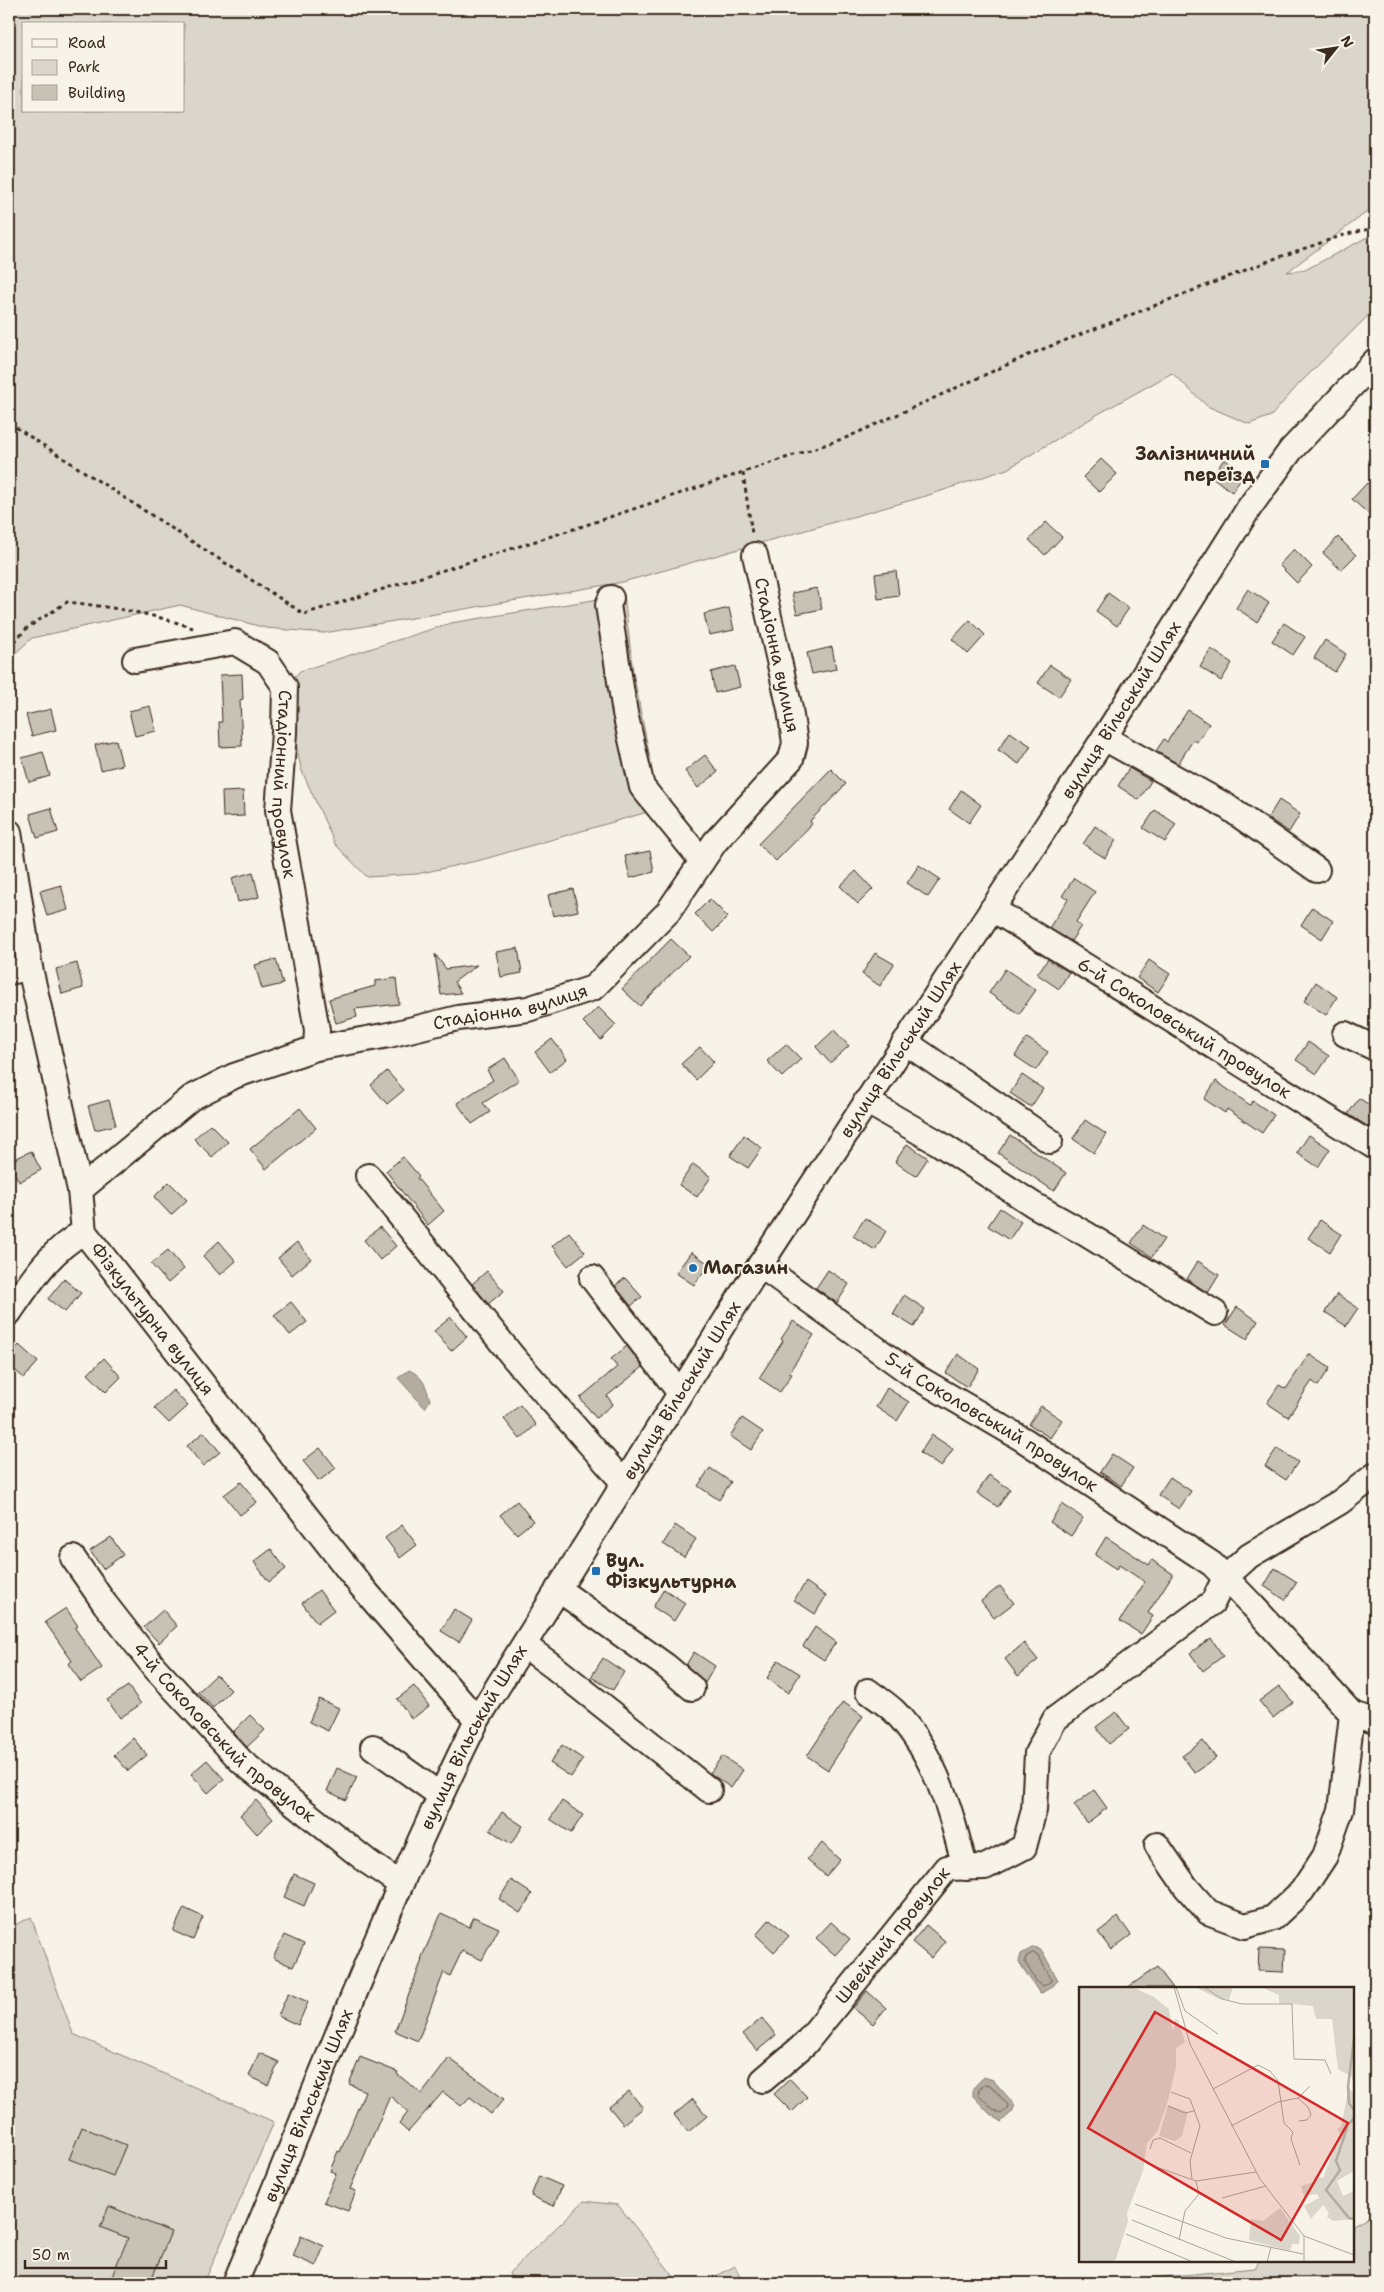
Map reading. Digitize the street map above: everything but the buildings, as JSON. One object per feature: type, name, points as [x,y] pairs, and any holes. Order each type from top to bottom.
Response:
[{"type":"street","name":"вулиця Вільський Шлях","points":[[235,2283],[399,1883],[477,1720],[760,1265],[1104,738],[1273,474],[1323,414],[1375,361]]},
{"type":"street","name":"Стадіонна вулиця","points":[[80,1190],[191,1098],[234,1076],[316,1048],[458,1018],[528,1009],[593,988],[668,912],[715,842],[791,759],[795,743],[790,709],[756,555]]},
{"type":"street","points":[[611,598],[608,605],[625,713],[642,787],[702,861]]},
{"type":"street","name":"Стадіонний провулок","points":[[136,660],[235,642],[268,662],[285,687],[284,733],[278,810],[317,1030],[316,1048]]},
{"type":"street","points":[[1104,738],[1226,806],[1317,870]]},
{"type":"street","name":"Фізкультурна вулиця","points":[[9,832],[20,970],[80,1190],[84,1232],[361,1586],[477,1720]]},
{"type":"street","name":"6-й Соколовський провулок","points":[[992,910],[1084,964],[1248,1069],[1375,1147]]},
{"type":"street","points":[[1345,1034],[1375,1048]]},
{"type":"street","points":[[905,1042],[1050,1141]]},
{"type":"street","points":[[866,1101],[937,1142],[1034,1206],[1086,1234],[1215,1313]]},
{"type":"street","points":[[368,1176],[514,1358],[624,1483]]},
{"type":"street","points":[[9,1313],[32,1280],[59,1250],[71,1238],[84,1232]]},
{"type":"street","name":"5-й Соколовський провулок","points":[[760,1265],[913,1375],[1032,1445],[1212,1564],[1254,1606],[1352,1714]]},
{"type":"street","points":[[592,1278],[680,1393]]},
{"type":"street","points":[[1224,1578],[1249,1556],[1340,1502],[1375,1476]]},
{"type":"street","name":"4-й Соколовський провулок","points":[[73,1558],[105,1604],[155,1668],[242,1762],[368,1862],[399,1883]]},
{"type":"street","name":"Швейний провулок","points":[[763,2080],[805,2044],[947,1868],[985,1867],[1024,1848],[1034,1810],[1037,1752],[1055,1719],[1212,1602],[1224,1578]]},
{"type":"street","points":[[558,1589],[666,1666],[692,1688]]},
{"type":"street","points":[[524,1645],[554,1666],[709,1790]]},
{"type":"street","points":[[868,1691],[894,1712],[914,1736],[930,1763],[946,1799],[956,1841],[966,1868]]},
{"type":"street","points":[[1157,1845],[1186,1887],[1208,1912],[1244,1926],[1273,1918],[1302,1891],[1325,1856],[1341,1810],[1352,1714],[1375,1721]]},
{"type":"street","points":[[373,1747],[440,1794]]},
{"type":"path","points":[[9,423],[304,614],[576,528],[848,437],[1033,353],[1279,257],[1347,234],[1375,228]]},
{"type":"path","points":[[742,473],[756,555]]},
{"type":"path","points":[[9,648],[27,628],[67,602],[122,608],[168,619],[202,630]]},
{"type":"green space","points":[[9,9],[1375,9],[1375,206],[1287,272],[1305,270],[1375,233],[1375,309],[1299,384],[1271,416],[1249,424],[1207,406],[1172,373],[1100,413],[1007,469],[926,496],[623,582],[324,633],[266,628],[180,605],[32,638],[9,659]]},
{"type":"green space","points":[[624,595],[633,672],[658,809],[481,860],[417,874],[367,877],[335,844],[301,769],[285,687],[300,671],[451,623]]},
{"type":"green space","points":[[31,1917],[73,2034],[274,2122],[204,2283],[9,2283],[9,1928]]},
{"type":"green space","points":[[584,2201],[618,2205],[679,2283],[514,2283],[509,2273]]},
{"type":"green space","points":[[1375,2213],[1375,2283],[1101,2283],[1255,2268],[1258,2262],[1354,2262],[1354,2224]]},
{"type":"green space","points":[[735,2266],[743,2283],[704,2283]]},
{"type":"water","points":[[409,1370],[421,1378],[425,1386],[430,1400],[425,1408],[398,1378]]},
{"type":"water","points":[[1034,1947],[1042,1951],[1058,1980],[1053,1986],[1040,1994],[1019,1962],[1021,1954]]},
{"type":"water","points":[[984,2077],[993,2080],[1015,2105],[1012,2112],[1001,2122],[990,2114],[973,2096],[973,2088]]},
{"type":"place","name":"Залізничний переїзд","points":[[1265,464]]},
{"type":"place","name":"Магазин","points":[[693,1268]]},
{"type":"place","name":"Вул. Фізкультурна","points":[[596,1571]]}]
